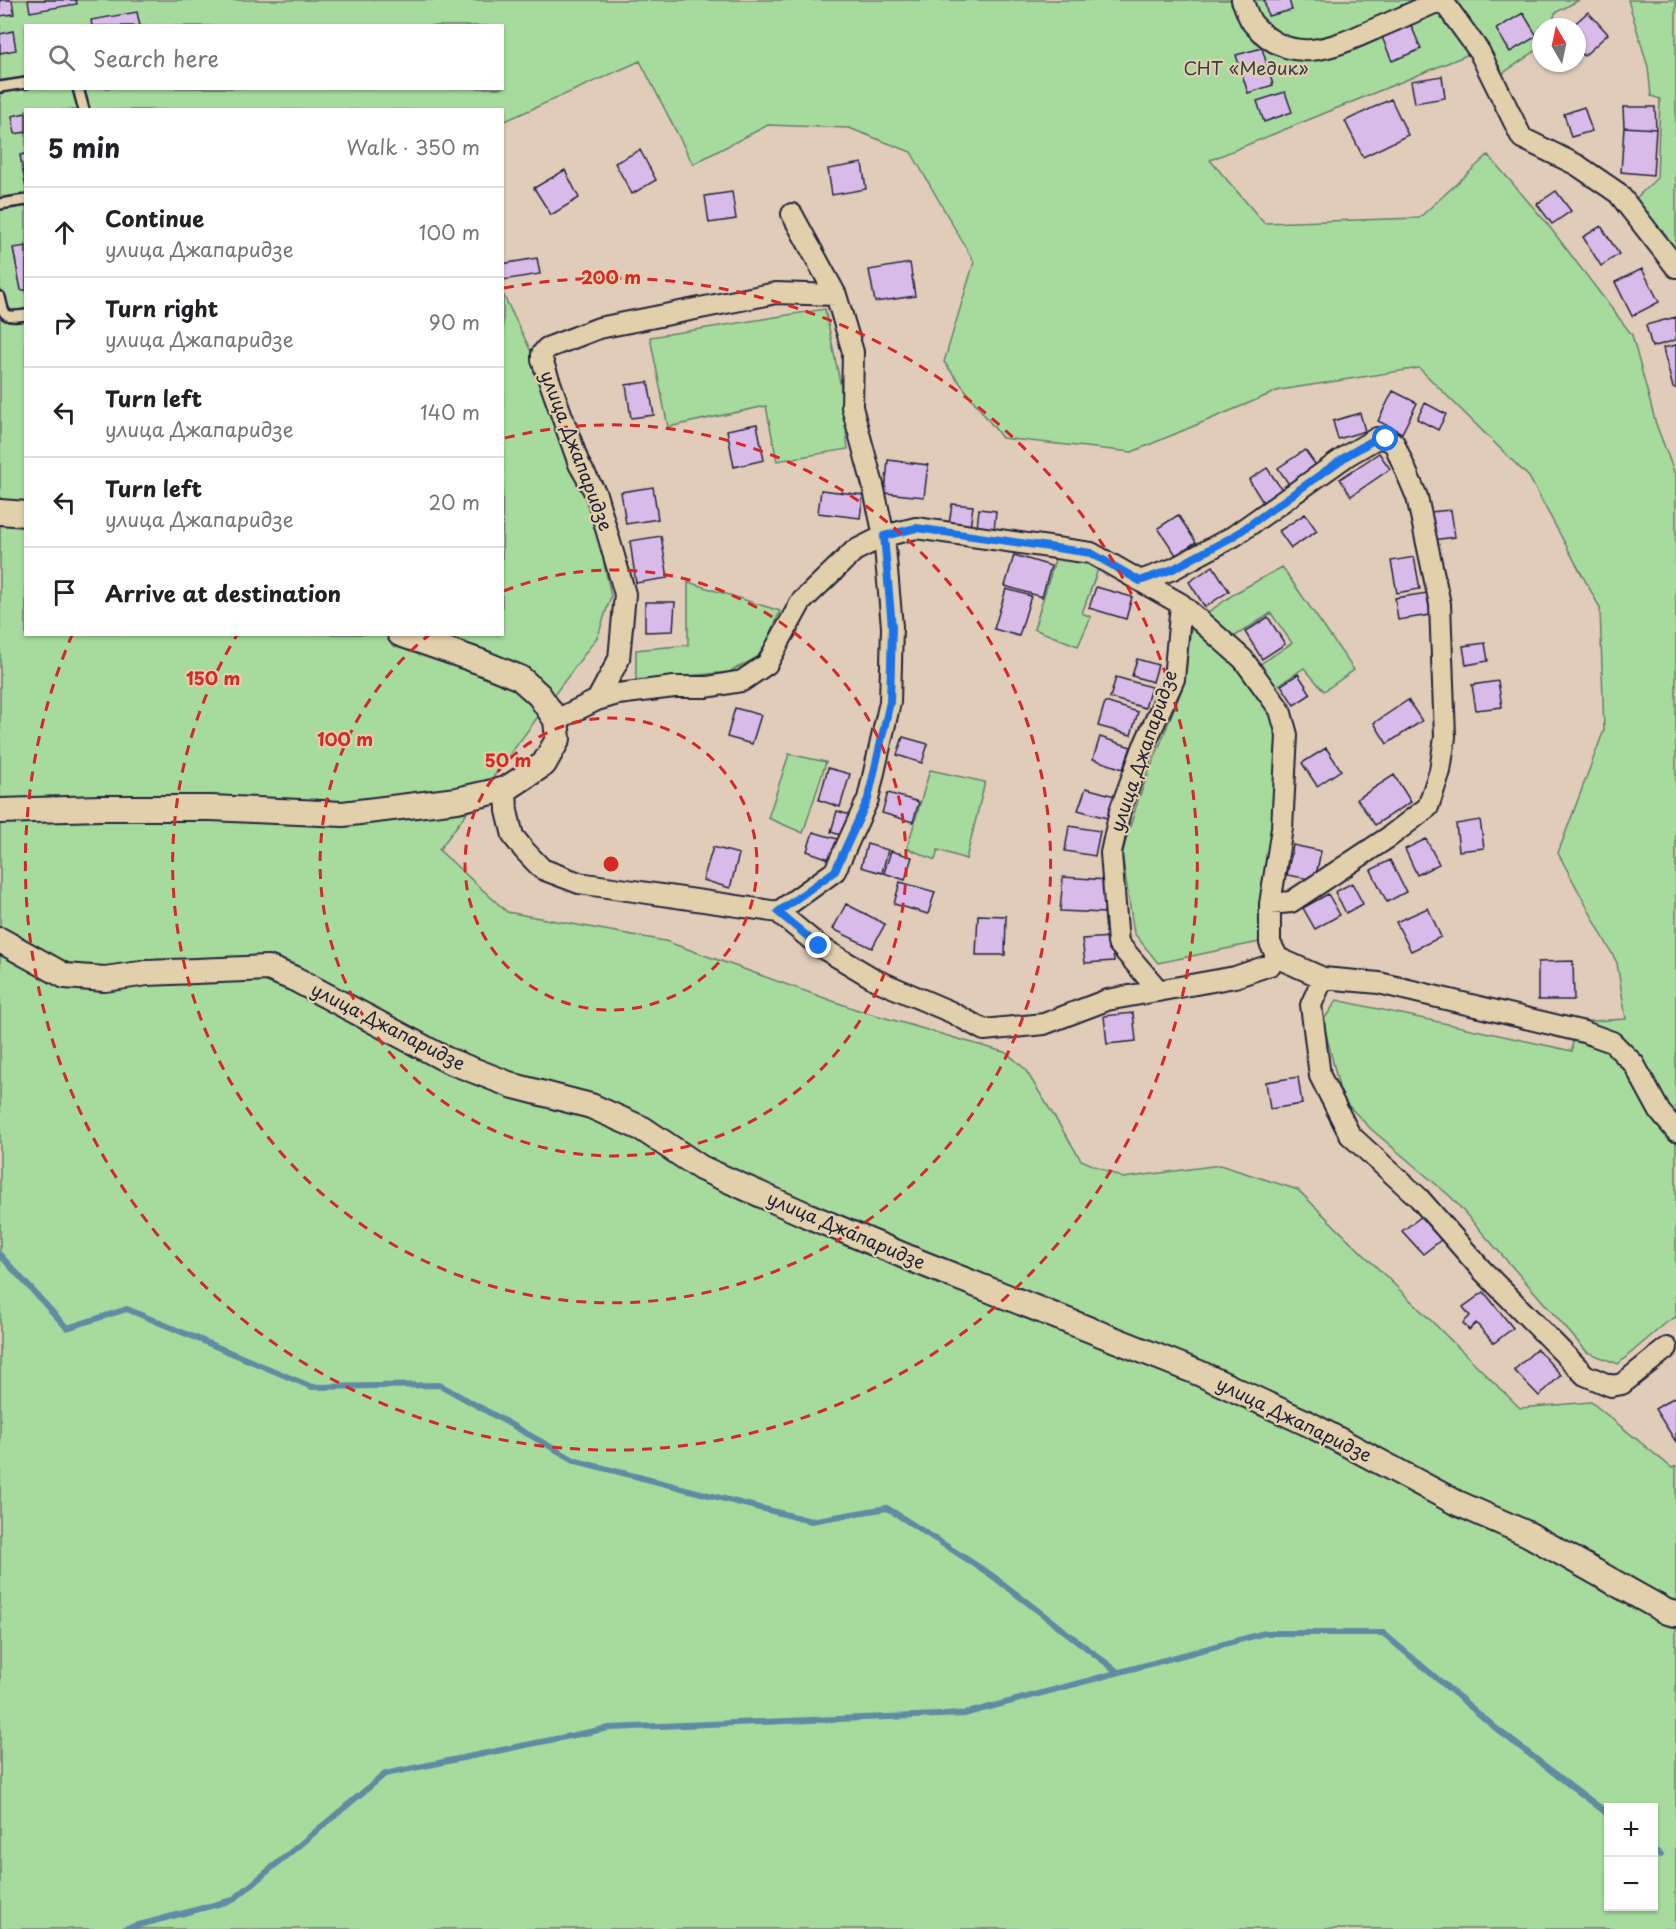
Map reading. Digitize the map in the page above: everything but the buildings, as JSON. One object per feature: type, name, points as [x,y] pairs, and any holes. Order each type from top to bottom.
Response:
[{"type":"street","points":[[1242,0],[1252,24],[1269,38],[1292,49],[1314,51],[1338,45],[1442,0],[1479,51],[1522,138],[1577,165],[1618,193],[1676,267]]},
{"type":"street","points":[[778,912],[835,871],[868,799],[890,702],[892,627],[884,536],[852,407],[854,352],[836,295],[792,214]]},
{"type":"street","name":"улица Джапаридзе","points":[[597,700],[619,659],[625,594],[596,494],[579,464],[542,360],[542,354],[547,348],[598,328],[776,293],[836,295]]},
{"type":"street","points":[[1140,581],[1173,569],[1234,536],[1348,455],[1377,438],[1394,443],[1417,497],[1440,604],[1446,737],[1440,771],[1428,807],[1389,837],[1291,902],[1270,904]]},
{"type":"street","points":[[0,512],[24,514]]},
{"type":"street","points":[[556,720],[597,700],[618,694],[674,687],[707,687],[742,681],[767,664],[801,602],[854,551],[884,536],[916,528],[1091,553],[1181,604],[1243,659],[1280,710],[1287,735],[1282,828],[1270,904],[1270,943],[1278,958],[1323,978],[1379,983],[1584,1032],[1612,1042],[1634,1064],[1660,1112],[1676,1131]]},
{"type":"street","name":"улица Джапаридзе","points":[[1159,991],[1118,943],[1111,853],[1120,811],[1143,748],[1174,679],[1181,604]]},
{"type":"street","points":[[0,811],[211,808],[343,814],[457,800],[506,789],[544,764],[558,739],[556,720],[539,695],[519,678],[406,636]]},
{"type":"street","points":[[506,789],[507,811],[513,836],[542,869],[579,883],[778,912],[819,946],[876,980],[951,1012],[984,1030],[1044,1024],[1107,1000],[1235,977],[1270,965],[1278,958]]},
{"type":"street","name":"улица Джапаридзе","points":[[0,940],[65,976],[105,979],[147,973],[268,968],[295,979],[447,1060],[514,1086],[591,1106],[643,1129],[701,1168],[808,1216],[930,1267],[1199,1373],[1309,1424],[1455,1502],[1528,1534],[1667,1612],[1676,1614]]},
{"type":"street","points":[[1323,978],[1311,1005],[1320,1076],[1350,1135],[1419,1198],[1482,1270],[1585,1375],[1611,1386],[1622,1384],[1667,1348]]},
{"type":"lane","points":[[0,87],[24,83]]},
{"type":"lane","points":[[79,90],[83,108]]},
{"type":"lane","points":[[0,204],[24,200]]},
{"type":"lane","points":[[0,297],[6,315],[10,317],[24,315]]},
{"type":"green space","name":"СНТ «Медик»","points":[[0,0],[1579,0],[1555,13],[1554,18],[1532,18],[1532,53],[1499,76],[1484,48],[1210,160],[1264,223],[1419,218],[1488,155],[1545,221],[1632,335],[1656,424],[1676,477],[1676,1317],[1618,1364],[1587,1352],[1451,1197],[1371,1129],[1342,1099],[1323,1021],[1337,1000],[1572,1051],[1574,1022],[1626,1019],[1617,963],[1558,853],[1604,730],[1600,608],[1529,477],[1419,368],[1280,390],[1132,452],[1002,438],[944,362],[974,262],[911,152],[849,128],[768,125],[693,164],[640,61],[504,122],[504,108],[24,108],[24,636],[504,636],[504,296],[581,454],[611,596],[598,636],[439,850],[507,912],[665,941],[858,1010],[1007,1053],[1025,1069],[1081,1160],[1123,1178],[1220,1165],[1298,1190],[1520,1408],[1591,1402],[1672,1468],[1676,1466],[1676,1929],[0,1929]]},
{"type":"green space","points":[[1628,0],[1676,0],[1676,255],[1633,201],[1657,178],[1660,99],[1651,96],[1648,67]]},
{"type":"green space","points":[[825,309],[841,387],[848,449],[777,461],[766,406],[668,427],[650,337]]},
{"type":"green space","points":[[1057,553],[1100,564],[1082,613],[1091,617],[1078,646],[1034,629]]},
{"type":"green space","points":[[1282,567],[1354,670],[1324,691],[1304,668],[1271,690],[1256,667],[1292,643],[1271,613],[1229,640],[1203,616],[1237,592]]},
{"type":"green space","points":[[688,582],[780,611],[762,655],[729,672],[636,681],[636,650],[688,645]]},
{"type":"green space","points":[[1191,624],[1238,670],[1276,719],[1278,746],[1274,826],[1259,942],[1158,963],[1134,933],[1122,854],[1138,800],[1185,681]]},
{"type":"green space","points":[[789,754],[826,762],[803,833],[768,818]]},
{"type":"green space","points":[[930,770],[985,782],[966,859],[938,850],[935,860],[907,848]]},
{"type":"waterway","points":[[0,1255],[67,1328],[127,1309],[312,1387],[440,1385],[576,1461],[811,1521],[887,1508],[990,1574],[1118,1672]]},
{"type":"waterway","points":[[124,1929],[233,1900],[385,1774],[609,1728],[964,1714],[1265,1633],[1383,1633],[1498,1730],[1604,1811]]},
{"type":"route","points":[[819,946],[778,912],[835,871],[868,799],[890,702],[892,627],[884,536],[916,528],[1091,553],[1140,581],[1173,569],[1234,536],[1348,455],[1377,438],[1386,439]]}]
